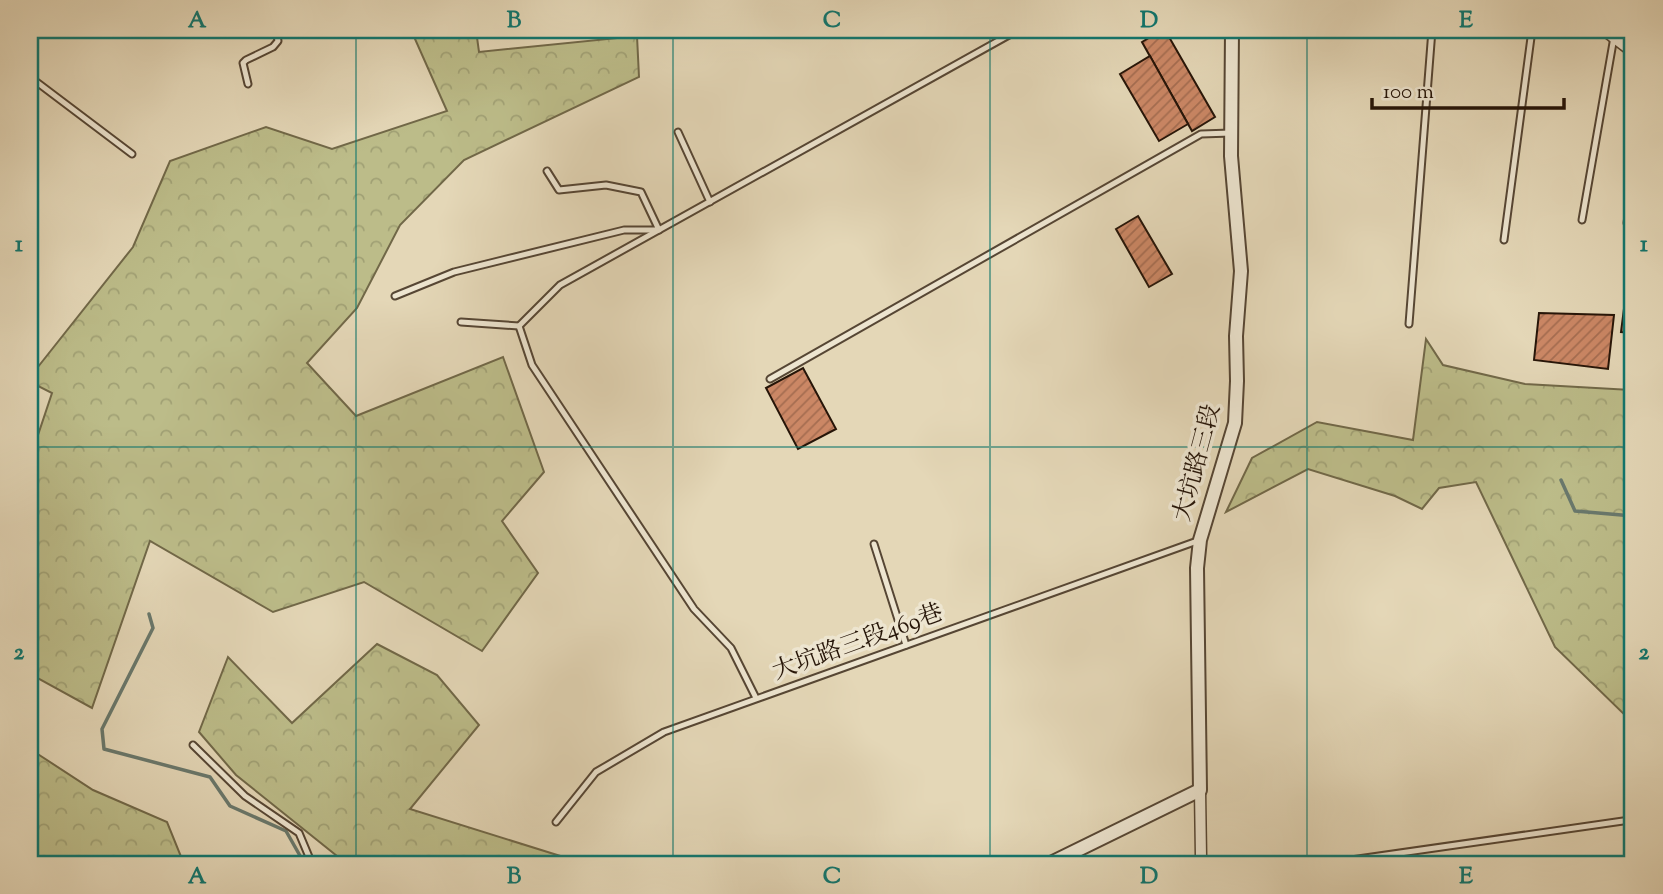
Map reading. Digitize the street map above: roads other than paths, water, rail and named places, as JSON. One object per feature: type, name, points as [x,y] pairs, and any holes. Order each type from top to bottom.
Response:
[{"type":"street","name":"大坑路三段","points":[[1205,864],[1201,857],[1197,581],[1200,540],[1235,423],[1236,337],[1241,271],[1231,134],[1232,30]]},
{"type":"street","points":[[1604,30],[1633,52]]},
{"type":"street","points":[[1049,864],[1200,790]]},
{"type":"lane","points":[[248,84],[243,63],[273,47],[278,41],[276,30]]},
{"type":"lane","points":[[461,322],[519,326],[560,285],[1018,30]]},
{"type":"lane","points":[[1409,324],[1432,30]]},
{"type":"lane","points":[[1504,240],[1532,30]]},
{"type":"lane","points":[[1582,220],[1614,37]]},
{"type":"lane","points":[[30,77],[132,154]]},
{"type":"lane","points":[[678,132],[710,202]]},
{"type":"lane","points":[[770,379],[1201,134],[1231,134]]},
{"type":"lane","points":[[547,171],[559,191],[606,185],[641,192],[659,230]]},
{"type":"lane","points":[[1627,223],[1633,178]]},
{"type":"lane","points":[[395,296],[467,269],[624,230],[659,230]]},
{"type":"lane","points":[[519,326],[532,365],[694,609],[731,648],[756,698]]},
{"type":"lane","name":"大坑路三段469巷","points":[[556,822],[596,772],[664,733],[1200,540]]},
{"type":"lane","points":[[874,544],[906,645]]},
{"type":"lane","points":[[192,745],[245,796],[299,833],[312,864]]},
{"type":"lane","points":[[1323,864],[1630,820]]},
{"type":"waterway","points":[[1561,480],[1575,511],[1633,516]]},
{"type":"waterway","points":[[149,614],[153,628],[102,729],[104,749],[210,777],[230,806],[286,831],[303,861],[302,864]]}]
